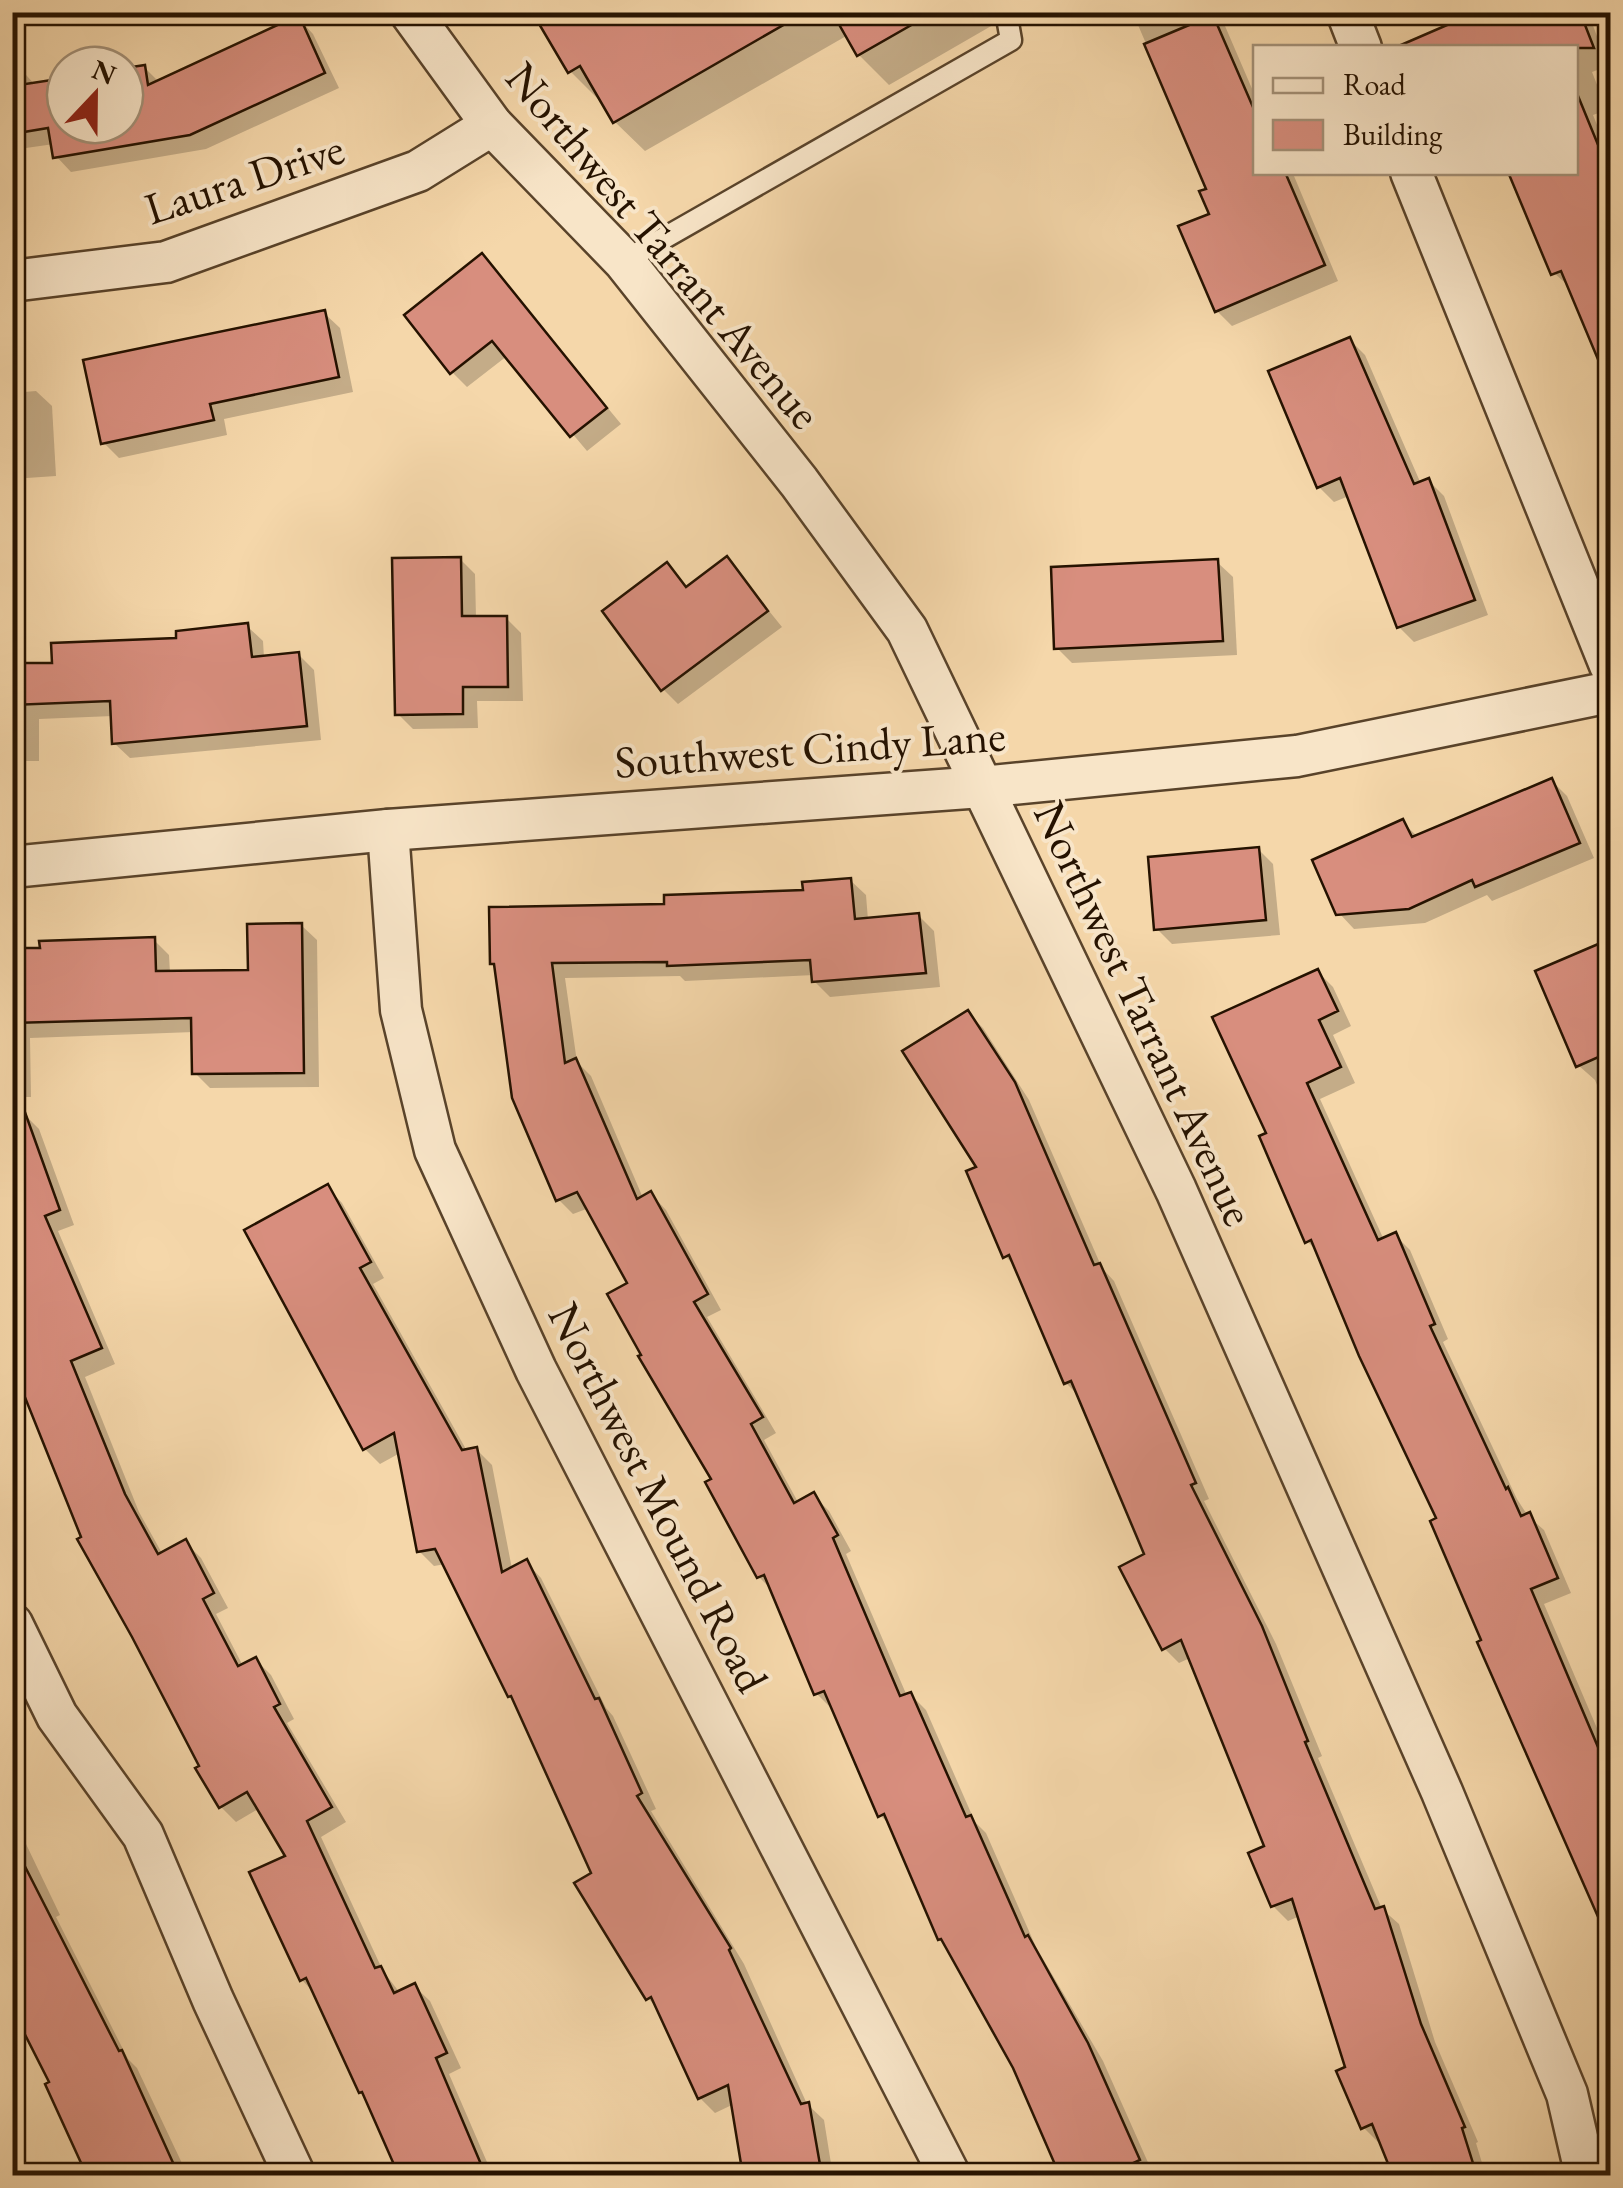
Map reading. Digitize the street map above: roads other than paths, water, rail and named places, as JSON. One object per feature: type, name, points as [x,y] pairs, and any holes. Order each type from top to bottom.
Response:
[{"type":"street","name":"Northwest Tarrant Avenue","points":[[410,12],[492,125],[624,261],[799,482],[907,630],[1176,1190],[1442,1792],[1567,2094],[1586,2176]]},
{"type":"street","points":[[1346,12],[1360,45]]},
{"type":"street","name":"Laura Drive","points":[[12,281],[166,262],[418,171],[492,125]]},
{"type":"street","points":[[1412,175],[1610,665]]},
{"type":"street","name":"Southwest Cindy Lane","points":[[12,866],[388,830],[982,787],[1297,756],[1610,692]]},
{"type":"street","name":"Northwest Mound Road","points":[[388,830],[401,1010],[435,1150],[536,1370],[950,2176]]},
{"type":"street","points":[[12,1624],[57,1716],[143,1834],[213,2000],[295,2176]]},
{"type":"lane","points":[[624,261],[1011,40],[1006,12]]}]
